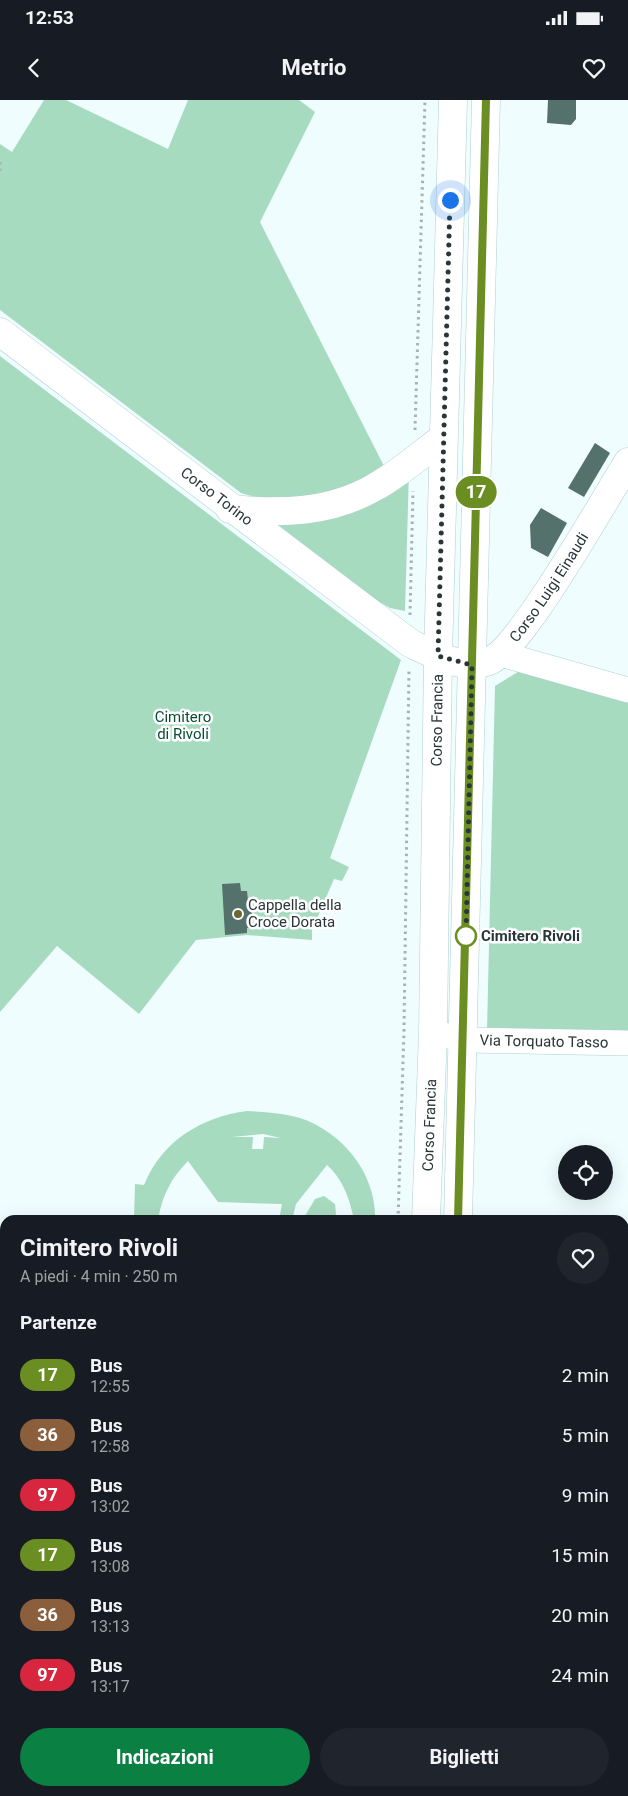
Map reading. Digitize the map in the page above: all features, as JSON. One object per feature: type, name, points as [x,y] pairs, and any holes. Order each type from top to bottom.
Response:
[{"type":"main road","name":"Corso Francia","points":[[426,1215],[432,1032],[443,438],[453,100]]},
{"type":"main road","points":[[458,1215],[486,100]]},
{"type":"main road","name":"Corso Torino","points":[[0,332],[410,643],[438,656]]},
{"type":"main road","points":[[230,508],[264,512],[297,512],[324,508],[350,500],[376,487],[443,438]]},
{"type":"main road","name":"Corso Luigi Einaudi","points":[[472,665],[490,661],[501,654],[538,606],[628,462]]},
{"type":"main road","points":[[438,656],[472,665]]},
{"type":"street","points":[[501,654],[628,690]]},
{"type":"street","name":"Via Torquato Tasso","points":[[432,1032],[464,1040],[628,1043]]},
{"type":"path","points":[[0,162],[0,174]]},
{"type":"green space","points":[[44,100],[66,100],[168,149],[188,100],[299,100],[315,112],[260,222],[385,468],[351,485],[315,496],[278,499],[259,498],[241,493],[0,310],[0,144],[12,152]]},
{"type":"green space","name":"Cimitero di Rivoli","points":[[0,356],[401,660],[330,858],[349,867],[342,881],[334,879],[312,930],[312,940],[247,935],[196,940],[139,1014],[57,946],[0,1012]]},
{"type":"green space","points":[[409,471],[405,611],[390,608],[376,600],[267,517]]},
{"type":"green space","points":[[521,670],[628,701],[628,1034],[487,1031],[495,686]]},
{"type":"green space","points":[[247,1111],[267,1112],[300,1118],[316,1125],[330,1134],[354,1157],[370,1187],[375,1215],[353,1215],[345,1190],[327,1165],[296,1204],[293,1215],[280,1215],[282,1204],[218,1202],[188,1161],[168,1188],[159,1215],[134,1215],[135,1184],[144,1185],[152,1169],[172,1144],[199,1125],[214,1119]],"holes":[[[263,1134],[281,1138],[264,1137],[263,1149],[252,1149],[253,1137],[232,1137]]]},
{"type":"green space","points":[[324,1196],[335,1204],[336,1215],[306,1215],[315,1199]]},
{"type":"building","points":[[548,100],[576,100],[576,119],[571,125],[547,123]]},
{"type":"building","points":[[595,443],[610,453],[584,497],[568,488]]},
{"type":"building","points":[[541,508],[567,523],[548,557],[531,548],[530,525]]},
{"type":"building","name":"Cappella della Croce Dorata","points":[[240,883],[241,891],[247,891],[248,901],[251,901],[253,927],[247,928],[247,933],[225,935],[222,884]]},
{"type":"bus line","name":"17","points":[[458,1215],[486,100]]},
{"type":"place","name":"Cappella della Croce Dorata","points":[[238,914]]},
{"type":"place","name":"Cimitero Rivoli","points":[[466,936]]},
{"type":"route","points":[[450,200],[438,656],[472,665],[466,936]]}]
